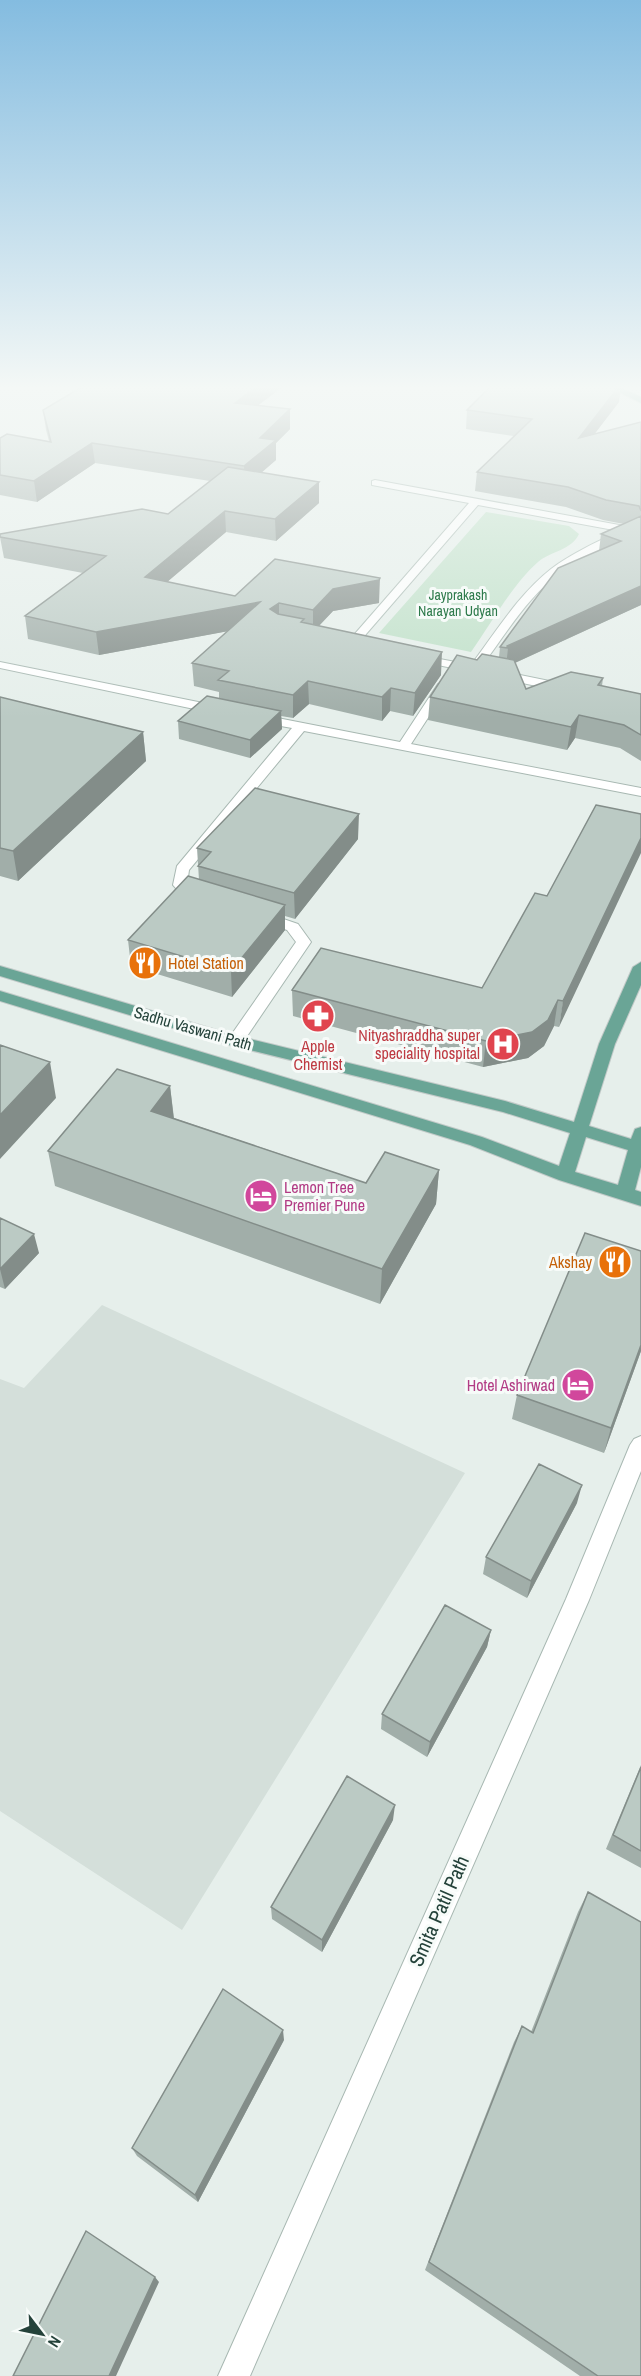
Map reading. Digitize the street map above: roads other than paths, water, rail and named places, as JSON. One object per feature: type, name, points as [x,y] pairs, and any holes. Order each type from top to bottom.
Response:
[{"type":"main road","points":[[565,1175],[607,1044],[641,967]]},
{"type":"main road","name":"Sadhu Vaswani Path","points":[[0,972],[235,1041],[505,1107],[581,1130],[640,1143]]},
{"type":"main road","points":[[0,996],[476,1141],[565,1175],[633,1197],[640,1143]]},
{"type":"street","points":[[447,496],[635,528]]},
{"type":"street","points":[[351,646],[476,501]]},
{"type":"street","points":[[474,669],[527,597],[553,572],[576,556],[635,528]]},
{"type":"street","points":[[409,657],[574,689]]},
{"type":"street","points":[[0,665],[300,727],[641,792]]},
{"type":"street","points":[[403,746],[456,665]]},
{"type":"street","points":[[214,902],[193,896],[180,885],[182,869],[300,727]]},
{"type":"street","points":[[235,1041],[304,942],[301,933],[290,924],[247,912]]},
{"type":"street","name":"Smita Patil Path","points":[[234,2376],[577,1600],[641,1445]]},
{"type":"place","name":"Hotel Station","points":[[145,963]]},
{"type":"place","name":"Apple Chemist","points":[[318,1016]]},
{"type":"place","name":"Nityashraddha super speciality hospital","points":[[503,1044]]},
{"type":"place","name":"Lemon Tree Premier Pune","points":[[261,1196]]},
{"type":"place","name":"Akshay","points":[[615,1262]]},
{"type":"place","name":"Hotel Ashirwad","points":[[578,1385]]},
{"type":"park label","name":"Jayprakash Narayan Udyan","points":[[458,604]]}]
